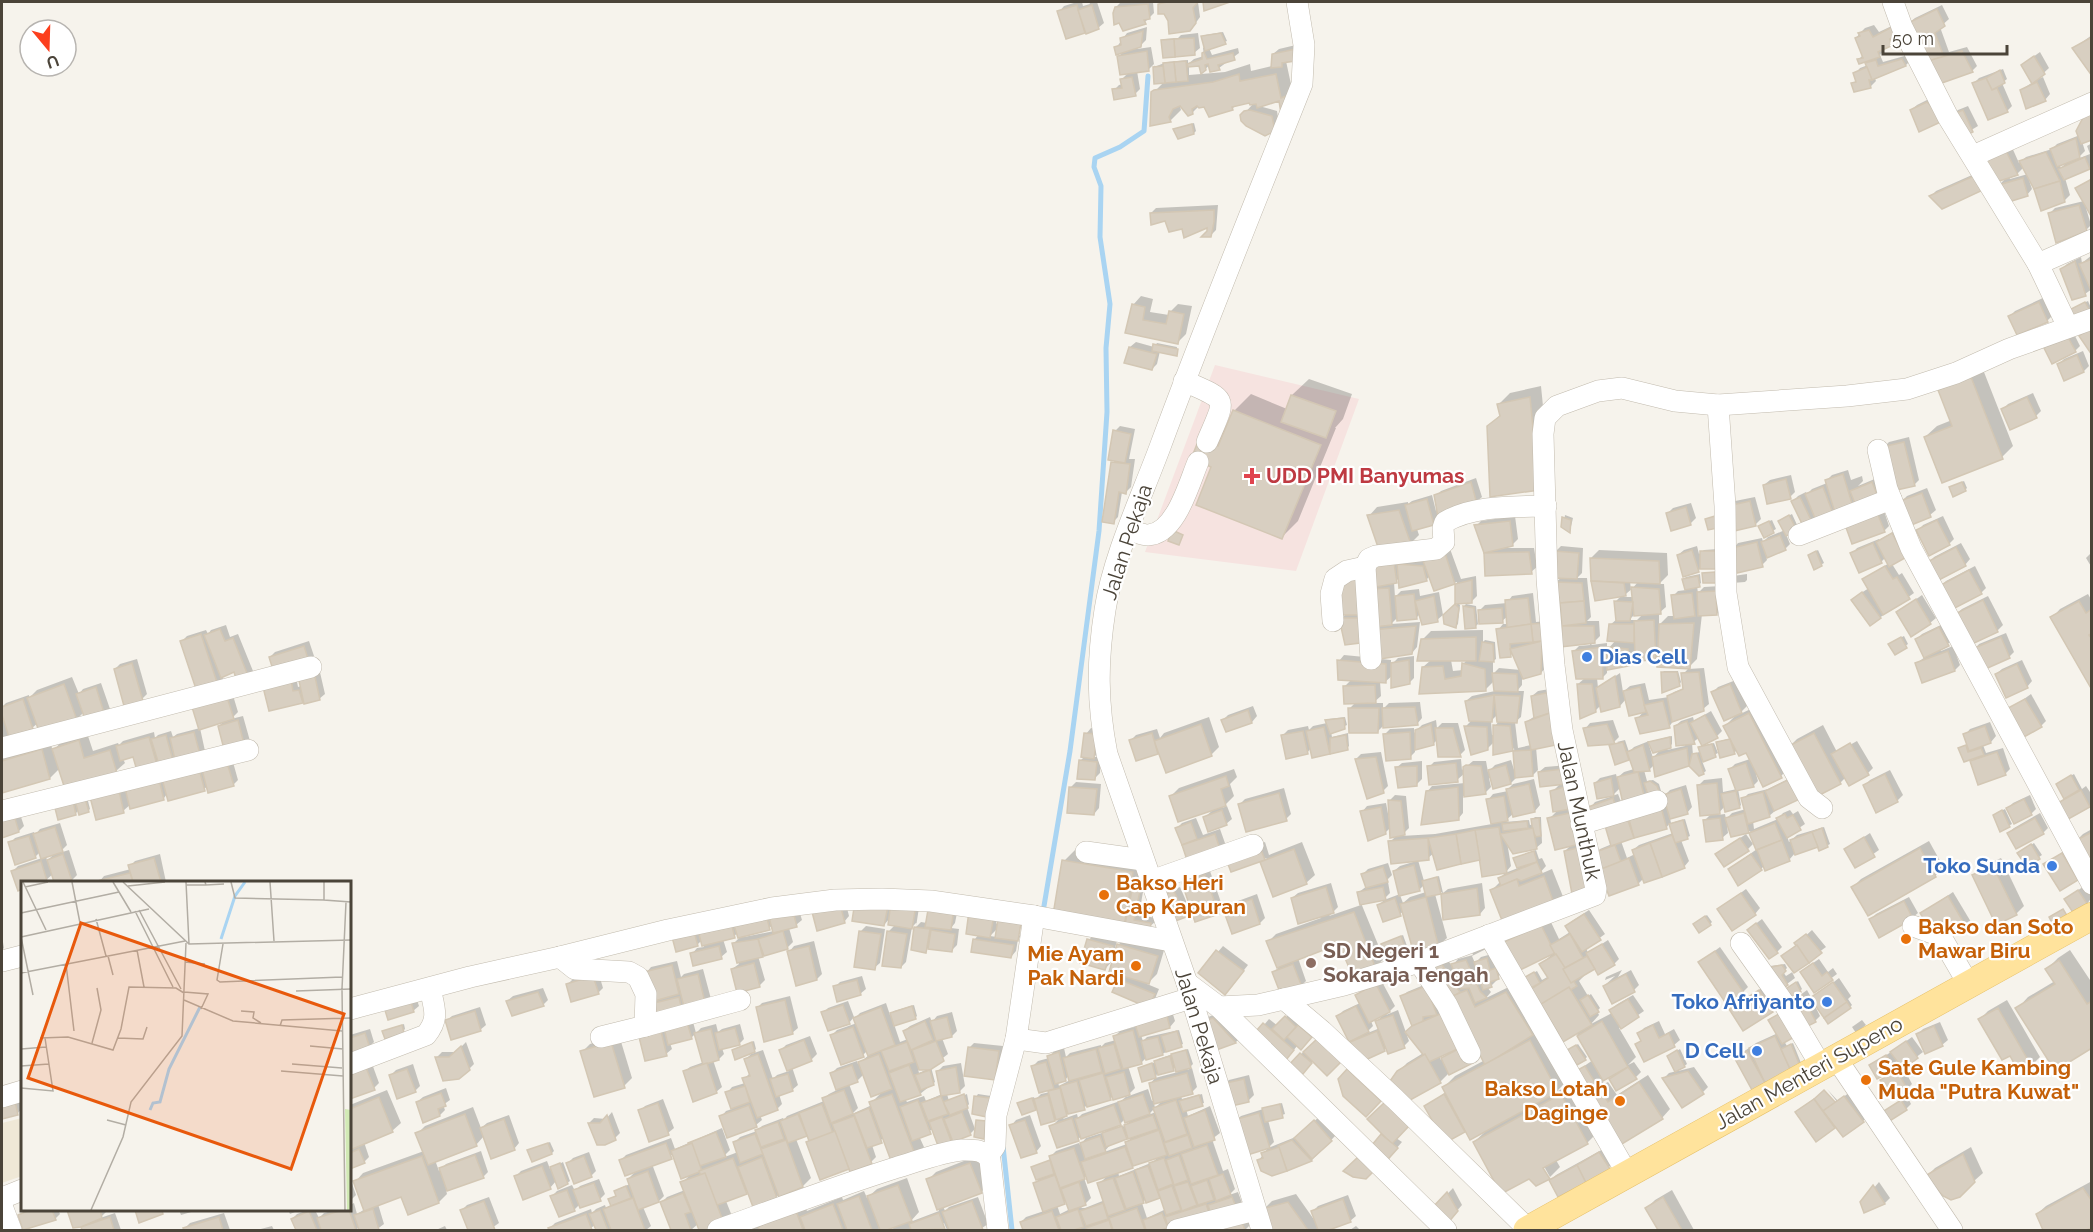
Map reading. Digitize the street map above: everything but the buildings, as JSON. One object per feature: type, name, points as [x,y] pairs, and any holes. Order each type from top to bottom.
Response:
[{"type":"main road","name":"Jalan Menteri Supeno","points":[[1528,1230],[2091,916]]},
{"type":"street","name":"Jalan Pekaja","points":[[1262,1230],[1189,990],[1107,754],[1100,718],[1098,681],[1105,609],[1114,573],[1184,381],[1302,84],[1304,45],[1297,2]]},
{"type":"street","points":[[1893,2],[1902,27],[1948,117],[2038,264],[2068,327]]},
{"type":"street","points":[[1973,156],[2091,103]]},
{"type":"street","points":[[2038,264],[2091,240]]},
{"type":"street","points":[[1822,808],[1809,798],[1738,667],[1725,593],[1725,506],[1718,405],[1826,398],[1907,389],[1956,373],[2009,349],[2091,319]]},
{"type":"street","points":[[1184,381],[1216,395],[1220,400],[1221,407],[1207,442]]},
{"type":"street","name":"Jalan Munthuk","points":[[1219,1007],[1258,1005],[1344,985],[1419,962],[1595,895],[1596,889],[1562,730],[1554,665],[1547,579],[1543,434],[1545,418],[1557,406],[1598,391],[1622,388],[1675,401],[1718,405]]},
{"type":"street","points":[[1878,450],[1891,499],[1911,548],[2091,884]]},
{"type":"street","points":[[1129,530],[1148,535],[1159,531],[1168,523],[1176,514],[1198,462]]},
{"type":"street","points":[[1799,535],[1891,499]]},
{"type":"street","points":[[1371,659],[1365,567],[1369,560],[1376,556],[1441,546],[1444,542],[1444,522],[1453,517],[1495,508],[1546,506]]},
{"type":"street","points":[[1333,621],[1332,594],[1335,579],[1347,571],[1365,567]]},
{"type":"street","points":[[2,748],[311,667]]},
{"type":"street","points":[[2,811],[248,750]]},
{"type":"street","points":[[1581,824],[1657,801]]},
{"type":"street","points":[[1151,881],[1253,845]]},
{"type":"street","points":[[1086,852],[1143,860]]},
{"type":"street","points":[[351,1009],[470,977],[668,930],[760,910],[835,900],[931,901],[1171,941]]},
{"type":"street","points":[[998,1230],[988,1156],[995,1146],[996,1115],[1023,1041],[1041,918]]},
{"type":"street","points":[[1913,926],[1935,934],[1944,942],[1968,985]]},
{"type":"street","points":[[1489,936],[1628,1175]]},
{"type":"street","points":[[1741,943],[1952,1230]]},
{"type":"street","points":[[2,961],[21,956]]},
{"type":"street","points":[[560,957],[575,969],[629,972],[638,977],[646,994],[645,1026]]},
{"type":"street","points":[[1419,962],[1447,1005],[1470,1053]]},
{"type":"street","points":[[351,1064],[426,1035],[434,1025],[439,986]]},
{"type":"street","points":[[1023,1041],[1046,1043],[1189,990],[1219,1007],[1446,1230]]},
{"type":"street","points":[[1284,999],[1395,1099],[1528,1230]]},
{"type":"street","points":[[602,1037],[740,1000]]},
{"type":"street","points":[[2,1096],[21,1091]]},
{"type":"street","points":[[718,1230],[831,1188],[922,1160],[959,1150],[978,1150],[988,1156]]},
{"type":"street","points":[[2,1198],[21,1190]]},
{"type":"street","points":[[2,1206],[11,1230]]},
{"type":"street","points":[[1177,1230],[1255,1209]]},
{"type":"shaded area","name":"UDD PMI Banyumas","points":[[1215,365],[1359,399],[1296,571],[1145,552]]},
{"type":"shaded area","points":[[21,1118],[21,1176],[2,1183],[2,1123]]},
{"type":"waterway","points":[[1043,912],[1070,751],[1099,531],[1107,412],[1106,348],[1110,304],[1100,237],[1101,186],[1094,167],[1095,158],[1120,147],[1144,131],[1148,76]]},
{"type":"waterway","points":[[1003,1146],[1012,1230]]},
{"type":"place","name":"UDD PMI Banyumas","points":[[1252,476]]},
{"type":"place","name":"Dias Cell","points":[[1587,657]]},
{"type":"place","name":"Toko Sunda","points":[[2052,866]]},
{"type":"place","name":"Bakso Heri Cap Kapuran","points":[[1104,895]]},
{"type":"place","name":"Bakso dan Soto Mawar Biru","points":[[1906,939]]},
{"type":"place","name":"SD Negeri 1 Sokaraja Tengah","points":[[1311,963]]},
{"type":"place","name":"Mie Ayam Pak Nardi","points":[[1136,966]]},
{"type":"place","name":"Toko Afriyanto","points":[[1827,1002]]},
{"type":"place","name":"D Cell","points":[[1757,1051]]},
{"type":"place","name":"Sate Gule Kambing Muda \"Putra Kuwat\"","points":[[1866,1080]]},
{"type":"place","name":"Bakso Lotah Daginge","points":[[1620,1101]]}]
